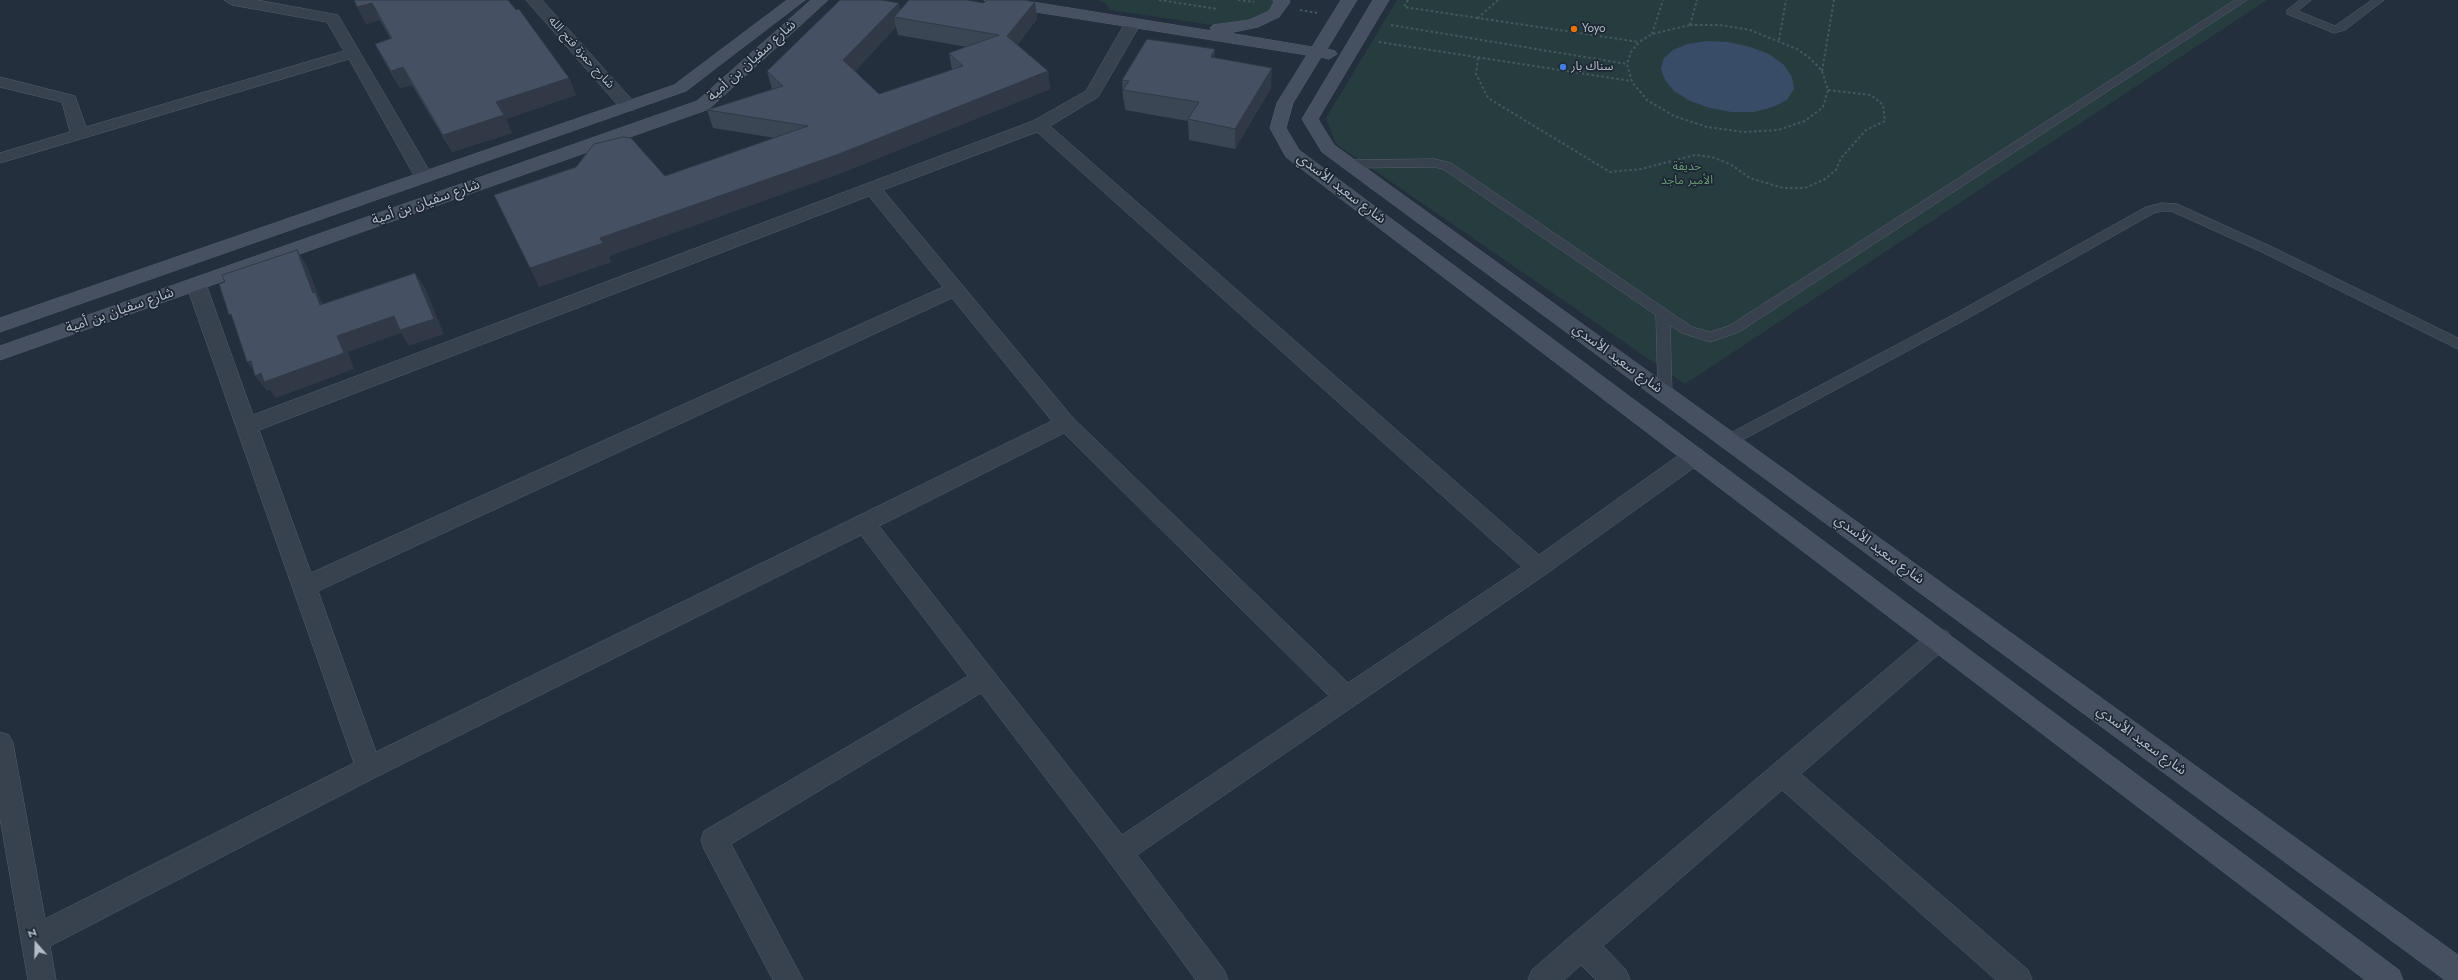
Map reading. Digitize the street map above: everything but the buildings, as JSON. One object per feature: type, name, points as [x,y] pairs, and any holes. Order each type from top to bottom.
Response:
[{"type":"street","points":[[232,0],[269,3],[333,18],[424,177]]},
{"type":"street","name":"شارح حمزة فتح الله","points":[[534,0],[628,106]]},
{"type":"street","name":"شارع سفيان بن أمية","points":[[0,325],[680,88],[797,0]]},
{"type":"street","name":"شارع سفيان بن أمية","points":[[0,353],[703,105],[820,0]]},
{"type":"street","points":[[992,0],[1347,57],[1381,0]]},
{"type":"street","points":[[1316,51],[1349,0]]},
{"type":"street","points":[[1133,23],[1228,29],[1253,24],[1274,14],[1280,3]]},
{"type":"street","points":[[247,426],[1038,125],[1092,94],[1133,23]]},
{"type":"street","name":"شارع سعيد الأسدي","points":[[1316,51],[1285,103],[1278,128],[1292,152],[2389,980]]},
{"type":"street","points":[[0,158],[79,133],[353,53]]},
{"type":"street","name":"شارع سعيد الأسدي","points":[[1347,57],[1310,119],[1328,148],[2458,972]]},
{"type":"street","points":[[0,82],[69,99],[79,133]]},
{"type":"street","points":[[1038,125],[1538,568]]},
{"type":"street","points":[[872,188],[1066,423],[1347,698]]},
{"type":"street","points":[[196,284],[369,768]]},
{"type":"street","points":[[304,587],[955,289]]},
{"type":"street","points":[[34,939],[369,768],[865,524],[1066,423]]},
{"type":"street","points":[[1119,852],[1538,568],[1694,456]]},
{"type":"street","points":[[865,524],[1119,852],[1214,980]]},
{"type":"street","points":[[1542,980],[1783,775],[1939,639]]},
{"type":"street","points":[[789,980],[714,840],[985,678]]},
{"type":"street","points":[[0,743],[42,980]]},
{"type":"street","points":[[1783,775],[2018,980]]},
{"type":"street","points":[[1582,945],[1616,980]]},
{"type":"lane","points":[[1348,164],[1434,163],[1447,166],[1687,330],[1710,337],[1734,329],[2242,0]]},
{"type":"lane","points":[[2306,0],[2291,12],[2334,30],[2341,28],[2379,0]]},
{"type":"lane","points":[[1728,441],[1970,311],[2150,210],[2162,206],[2173,207],[2268,250],[2458,344]]},
{"type":"lane","points":[[1663,314],[1665,394]]},
{"type":"path","points":[[1159,0],[1221,10]]},
{"type":"path","points":[[1238,0],[1255,2],[1250,5]]},
{"type":"path","points":[[1408,0],[1404,7],[1639,42]]},
{"type":"path","points":[[1478,18],[1498,0]]},
{"type":"path","points":[[1652,34],[1663,0]]},
{"type":"path","points":[[1690,25],[1697,0]]},
{"type":"path","points":[[1779,40],[1786,0]]},
{"type":"path","points":[[1822,71],[1834,0]]},
{"type":"path","points":[[1280,3],[1338,16]]},
{"type":"path","points":[[1369,21],[1627,64]]},
{"type":"path","points":[[1690,25],[1720,25],[1750,30],[1779,40],[1797,49],[1811,59],[1822,71],[1828,90],[1823,107],[1805,122],[1778,130],[1744,132],[1707,128],[1674,116],[1648,100],[1631,81],[1627,64],[1631,52],[1639,42],[1652,34],[1690,25]]},
{"type":"path","points":[[1359,39],[1631,81]]},
{"type":"path","points":[[1478,58],[1476,74],[1488,98],[1610,172],[1636,170],[1695,155],[1712,157],[1730,164],[1750,178],[1783,188],[1805,188],[1825,179],[1836,170],[1841,158],[1866,130],[1885,121],[1883,105],[1871,95],[1828,90]]},
{"type":"green space","points":[[1098,0],[1276,0],[1266,16],[1225,27],[1110,10],[1106,4]]},
{"type":"green space","name":"حديقة الأمير ماجد","points":[[1397,0],[2267,0],[1685,384],[1336,144],[1326,118]]},
{"type":"water","points":[[1707,41],[1728,42],[1750,47],[1769,54],[1784,65],[1792,77],[1794,89],[1787,100],[1773,107],[1754,112],[1731,112],[1710,108],[1690,101],[1674,91],[1665,80],[1661,69],[1664,58],[1673,50],[1687,44]]},
{"type":"place","name":"Yoyo","points":[[1574,29]]},
{"type":"place","name":"سناك بار","points":[[1563,67]]}]
